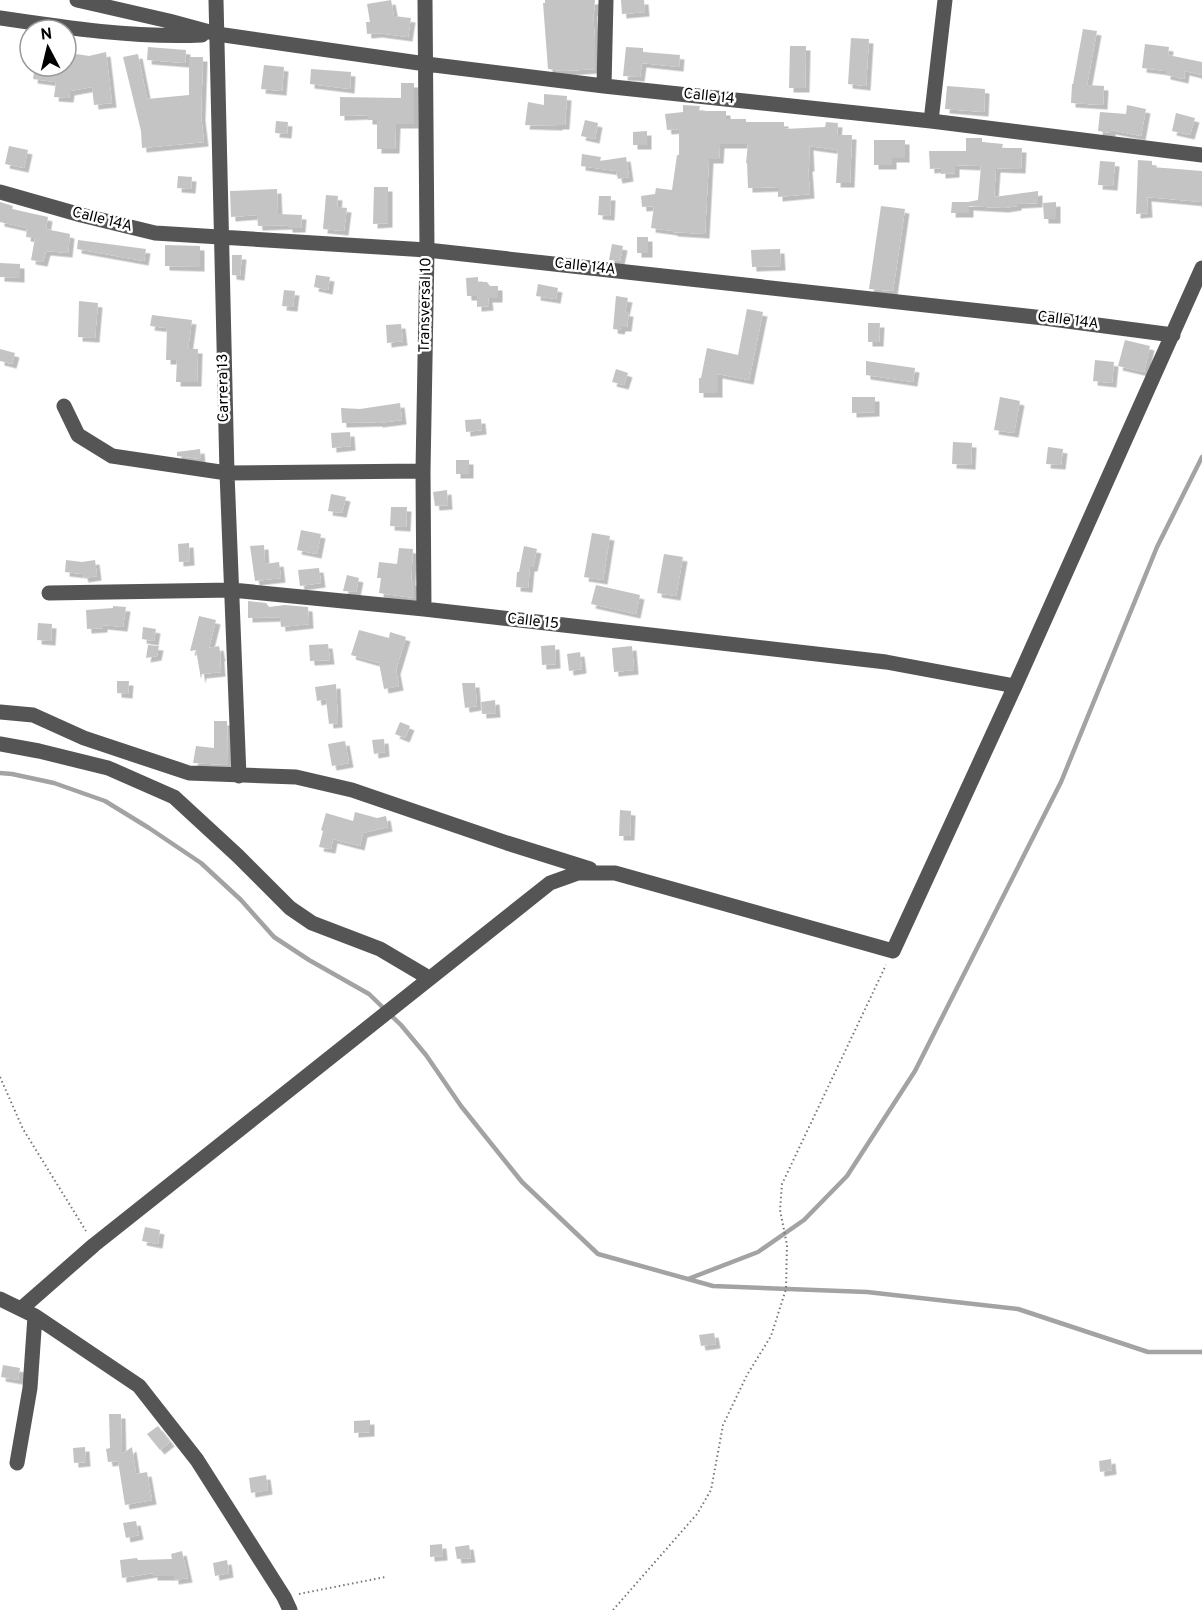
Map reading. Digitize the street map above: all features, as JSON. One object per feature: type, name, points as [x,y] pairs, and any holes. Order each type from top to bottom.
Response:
[{"type":"street","points":[[77,0],[218,34]]},
{"type":"street","name":"Carrera 13","points":[[216,0],[227,474],[239,776]]},
{"type":"street","name":"Transversal 10","points":[[424,609],[423,471],[427,250],[425,0]]},
{"type":"street","points":[[604,86],[606,0]]},
{"type":"street","points":[[931,121],[945,0]]},
{"type":"street","points":[[0,18],[136,36],[218,34]]},
{"type":"street","name":"Calle 14","points":[[218,34],[426,64],[604,86],[931,121],[1202,155]]},
{"type":"street","name":"Calle 14A","points":[[0,192],[154,233],[427,250],[1044,318],[1173,335]]},
{"type":"street","points":[[17,1463],[30,1388],[28,1312],[94,1245],[550,883],[578,873],[615,873],[893,951],[1015,686],[1202,268]]},
{"type":"street","points":[[64,406],[78,435],[112,456],[227,474],[423,471]]},
{"type":"street","name":"Calle 15","points":[[49,593],[232,590],[424,609],[886,662],[1015,686]]},
{"type":"street","points":[[0,712],[33,716],[84,738],[189,773],[296,777],[352,790],[601,873]]},
{"type":"street","points":[[0,744],[39,750],[108,768],[174,797],[290,908],[312,923],[381,949],[429,978]]},
{"type":"street","points":[[0,1299],[28,1312],[139,1386],[196,1460],[287,1603]]},
{"type":"path","points":[[612,1610],[697,1514],[711,1490],[723,1425],[747,1375],[771,1336],[786,1289],[787,1245],[780,1210],[782,1184],[893,951]]},
{"type":"path","points":[[0,1077],[23,1129],[94,1245]]},
{"type":"path","points":[[287,1603],[385,1577]]},
{"type":"building","points":[[391,0],[394,16],[411,18],[408,37],[378,33],[367,34],[366,22],[370,22],[367,4]]},
{"type":"building","points":[[545,0],[595,0],[593,12],[595,69],[564,71],[548,69],[543,3]]},
{"type":"building","points":[[621,0],[644,0],[645,12],[622,14]]},
{"type":"building","points":[[1083,29],[1097,31],[1087,85],[1104,86],[1103,105],[1071,103],[1072,84]]},
{"type":"building","points":[[851,38],[869,39],[866,86],[848,84]]},
{"type":"building","points":[[1145,44],[1169,47],[1168,55],[1202,62],[1202,75],[1185,71],[1184,79],[1166,75],[1166,71],[1142,68]]},
{"type":"building","points":[[790,46],[806,46],[805,88],[789,88]]},
{"type":"building","points":[[148,47],[186,50],[185,63],[147,60]]},
{"type":"building","points":[[626,47],[643,48],[643,52],[680,55],[679,67],[642,63],[640,77],[623,76]]},
{"type":"building","points":[[106,52],[112,103],[94,105],[92,87],[70,91],[69,98],[54,97],[56,82],[33,79],[78,78],[78,54],[89,56]]},
{"type":"building","points":[[138,54],[147,99],[189,95],[189,57],[203,57],[201,116],[204,142],[142,148],[141,131],[123,57]]},
{"type":"building","points":[[264,65],[284,67],[282,91],[261,89]]},
{"type":"building","points":[[311,69],[351,72],[350,89],[310,84]]},
{"type":"building","points":[[401,83],[414,83],[414,124],[396,124],[395,149],[377,149],[377,120],[368,120],[368,115],[340,116],[340,97],[401,98]]},
{"type":"building","points":[[947,86],[985,89],[984,112],[945,109]]},
{"type":"building","points":[[544,94],[567,96],[565,125],[525,125],[528,102],[544,105]]},
{"type":"building","points":[[683,105],[700,106],[699,111],[726,111],[726,119],[746,119],[746,122],[784,122],[784,129],[825,127],[826,122],[838,123],[837,135],[852,135],[850,183],[836,183],[838,150],[809,146],[810,194],[778,197],[778,187],[748,188],[746,163],[748,144],[720,144],[719,159],[709,159],[705,234],[651,228],[654,206],[642,207],[641,196],[655,194],[656,188],[672,190],[677,155],[679,155],[679,129],[667,130],[665,114],[683,112]]},
{"type":"building","points":[[1127,105],[1146,109],[1141,136],[1111,130],[1111,133],[1098,131],[1100,112],[1126,114]]},
{"type":"building","points":[[1176,113],[1195,118],[1190,135],[1172,131]]},
{"type":"building","points":[[585,120],[598,123],[595,139],[581,136]]},
{"type":"building","points":[[276,121],[288,122],[287,134],[275,133]]},
{"type":"building","points":[[647,131],[647,145],[633,145],[633,132]]},
{"type":"building","points":[[966,138],[982,138],[982,142],[1003,144],[1002,148],[1022,148],[1021,169],[996,168],[994,197],[1038,191],[1038,203],[1017,204],[1017,206],[1004,208],[969,206],[969,213],[951,213],[952,202],[978,200],[981,166],[955,165],[955,173],[941,174],[941,168],[930,169],[929,151],[966,151]]},
{"type":"building","points":[[874,140],[905,140],[905,158],[892,158],[892,165],[874,165]]},
{"type":"building","points":[[9,146],[28,150],[24,168],[5,164]]},
{"type":"building","points":[[582,154],[601,157],[600,161],[626,157],[629,177],[618,179],[616,171],[581,166]]},
{"type":"building","points":[[1138,160],[1152,161],[1152,167],[1202,171],[1202,202],[1147,197],[1148,213],[1136,214]]},
{"type":"building","points":[[1100,161],[1115,162],[1113,186],[1098,185]]},
{"type":"building","points":[[178,176],[192,177],[191,189],[177,188]]},
{"type":"building","points":[[374,187],[388,187],[388,223],[373,224]]},
{"type":"building","points":[[277,189],[278,214],[302,215],[301,228],[288,228],[288,225],[258,226],[257,215],[231,217],[230,191]]},
{"type":"building","points":[[326,195],[338,196],[337,207],[347,208],[344,231],[323,229]]},
{"type":"building","points":[[599,196],[611,196],[610,216],[598,215]]},
{"type":"building","points":[[0,202],[13,206],[12,209],[48,217],[46,229],[70,234],[68,253],[46,251],[43,262],[31,260],[35,238],[26,237],[27,228],[0,222]]},
{"type":"building","points":[[1056,202],[1056,219],[1044,219],[1043,203]]},
{"type":"building","points":[[881,206],[905,209],[893,291],[869,289]]},
{"type":"building","points":[[637,237],[648,237],[648,253],[637,253]]},
{"type":"building","points":[[78,240],[146,249],[144,261],[77,249]]},
{"type":"building","points":[[612,244],[623,246],[620,261],[609,260]]},
{"type":"building","points":[[165,245],[200,246],[200,267],[165,266]]},
{"type":"building","points":[[780,249],[781,266],[752,267],[751,250]]},
{"type":"building","points":[[232,255],[242,255],[240,276],[232,275]]},
{"type":"building","points":[[0,263],[20,264],[20,278],[0,277]]},
{"type":"building","points":[[316,275],[330,277],[328,290],[314,287]]},
{"type":"building","points":[[478,277],[478,282],[498,286],[498,298],[488,298],[489,306],[477,307],[477,296],[467,296],[466,278]]},
{"type":"building","points":[[538,284],[558,288],[556,299],[536,296]]},
{"type":"building","points":[[284,290],[295,291],[293,307],[282,306]]},
{"type":"building","points":[[616,296],[628,298],[625,312],[629,312],[627,327],[621,327],[620,330],[613,329]]},
{"type":"building","points":[[79,301],[98,303],[95,338],[78,337]]},
{"type":"building","points":[[747,309],[763,312],[749,380],[718,374],[718,393],[699,393],[699,378],[701,378],[707,348],[738,355]]},
{"type":"building","points":[[152,315],[192,320],[188,349],[198,349],[197,382],[176,382],[177,360],[166,360],[167,328],[150,326]]},
{"type":"building","points":[[868,323],[880,323],[879,342],[868,342]]},
{"type":"building","points":[[401,324],[403,341],[387,343],[386,325]]},
{"type":"building","points":[[1125,340],[1150,346],[1144,372],[1118,366]]},
{"type":"building","points":[[0,349],[15,353],[12,364],[0,361]]},
{"type":"building","points":[[1095,360],[1114,362],[1112,383],[1093,381]]},
{"type":"building","points":[[866,361],[915,368],[913,382],[866,375]]},
{"type":"building","points":[[616,369],[628,373],[624,385],[612,382]]},
{"type":"building","points":[[852,397],[875,397],[875,412],[852,413]]},
{"type":"building","points":[[1000,397],[1020,401],[1014,433],[994,430]]},
{"type":"building","points":[[400,403],[402,420],[342,423],[341,408],[360,409]]},
{"type":"building","points":[[481,419],[482,430],[466,432],[465,420]]},
{"type":"building","points":[[350,432],[351,446],[332,448],[331,433]]},
{"type":"building","points":[[953,442],[972,443],[971,465],[952,464]]},
{"type":"building","points":[[1048,447],[1063,449],[1061,465],[1046,464]]},
{"type":"building","points":[[200,449],[201,459],[177,456],[177,452]]},
{"type":"building","points":[[456,460],[469,460],[469,474],[456,474]]},
{"type":"building","points":[[447,490],[448,505],[435,506],[433,492]]},
{"type":"building","points":[[331,494],[346,497],[342,513],[328,511]]},
{"type":"building","points":[[391,507],[407,507],[406,527],[390,526]]},
{"type":"building","points":[[301,530],[321,534],[317,554],[297,550]]},
{"type":"building","points":[[592,533],[610,536],[603,580],[584,577]]},
{"type":"building","points":[[189,543],[190,561],[179,562],[178,544]]},
{"type":"building","points":[[264,545],[265,564],[279,562],[281,578],[255,581],[250,546]]},
{"type":"building","points":[[524,546],[537,549],[533,567],[530,567],[528,588],[516,587],[517,572],[519,572]]},
{"type":"building","points":[[399,548],[413,549],[411,581],[414,581],[414,598],[379,593],[381,578],[377,578],[379,562],[397,564]]},
{"type":"building","points":[[664,554],[683,557],[676,596],[657,593]]},
{"type":"building","points":[[66,560],[82,562],[95,560],[97,576],[84,578],[83,574],[65,572]]},
{"type":"building","points":[[319,568],[321,583],[300,586],[298,570]]},
{"type":"building","points":[[347,575],[359,578],[356,592],[343,591]]},
{"type":"building","points":[[596,585],[640,595],[636,614],[591,604]]},
{"type":"building","points":[[248,601],[266,603],[269,607],[285,605],[308,607],[309,624],[281,627],[280,617],[248,618]]},
{"type":"building","points":[[113,606],[126,607],[123,627],[103,625],[103,628],[87,629],[86,610],[113,608]]},
{"type":"building","points":[[199,616],[216,620],[209,648],[219,646],[221,657],[221,672],[202,674],[201,679],[196,650],[190,651]]},
{"type":"building","points":[[38,623],[52,624],[51,641],[37,640]]},
{"type":"building","points":[[143,627],[156,629],[154,641],[142,639]]},
{"type":"building","points":[[359,630],[389,638],[390,632],[406,637],[396,670],[399,686],[384,689],[379,663],[351,655]]},
{"type":"building","points":[[328,644],[330,660],[310,661],[309,645]]},
{"type":"building","points":[[148,645],[159,646],[157,656],[146,658]]},
{"type":"building","points":[[555,645],[556,664],[542,665],[541,646]]},
{"type":"building","points":[[632,646],[634,670],[614,672],[612,648]]},
{"type":"building","points":[[580,652],[582,669],[569,671],[567,654]]},
{"type":"building","points":[[117,681],[129,681],[128,694],[117,693]]},
{"type":"building","points":[[462,683],[475,683],[477,706],[465,708]]},
{"type":"building","points":[[336,684],[338,723],[329,724],[326,699],[317,701],[315,687]]},
{"type":"building","points":[[495,700],[496,713],[482,714],[481,702]]},
{"type":"building","points":[[214,721],[227,721],[228,765],[193,763],[196,746],[214,748]]},
{"type":"building","points":[[400,722],[410,726],[405,738],[395,734]]},
{"type":"building","points":[[384,739],[385,752],[374,754],[372,740]]},
{"type":"building","points":[[345,741],[349,763],[332,766],[328,744]]},
{"type":"building","points":[[620,810],[631,811],[630,836],[619,836]]},
{"type":"building","points":[[355,812],[377,818],[386,816],[388,827],[363,833],[360,846],[333,839],[331,849],[319,847],[326,813],[353,821]]},
{"type":"building","points":[[145,1227],[160,1230],[158,1244],[142,1241]]},
{"type":"building","points":[[714,1333],[716,1344],[701,1346],[699,1335]]},
{"type":"building","points":[[3,1365],[20,1368],[18,1380],[1,1377]]},
{"type":"building","points":[[109,1414],[121,1414],[122,1454],[132,1447],[136,1474],[147,1472],[152,1500],[125,1505],[118,1461],[108,1462],[106,1449],[110,1448]]},
{"type":"building","points":[[370,1420],[370,1432],[354,1433],[354,1421]]},
{"type":"building","points":[[158,1426],[170,1442],[160,1450],[147,1434]]},
{"type":"building","points":[[85,1447],[86,1462],[74,1463],[73,1448]]},
{"type":"building","points":[[1111,1459],[1112,1470],[1100,1472],[1099,1461]]},
{"type":"building","points":[[266,1475],[268,1490],[251,1493],[249,1478]]},
{"type":"building","points":[[136,1521],[139,1535],[126,1538],[123,1523]]},
{"type":"building","points":[[442,1544],[443,1556],[430,1557],[430,1545]]},
{"type":"building","points":[[469,1545],[471,1558],[457,1559],[455,1547]]},
{"type":"building","points":[[182,1551],[188,1578],[174,1580],[174,1576],[153,1576],[153,1573],[122,1578],[120,1560],[172,1559],[171,1554]]},
{"type":"building","points":[[227,1560],[229,1573],[215,1576],[213,1563]]},
{"type":"waterway","points":[[688,1279],[758,1252],[804,1220],[847,1176],[915,1071],[1061,782],[1157,547],[1202,457]]},
{"type":"waterway","points":[[0,773],[54,783],[105,801],[201,863],[241,900],[274,937],[369,994],[401,1025],[426,1055],[461,1106],[522,1182],[598,1254],[713,1286],[867,1292],[1018,1309],[1148,1352],[1202,1352]]}]
